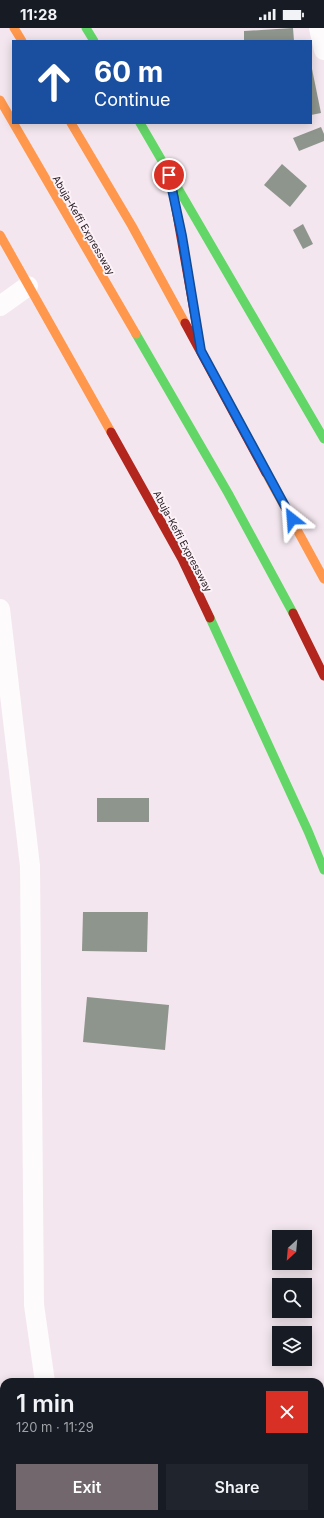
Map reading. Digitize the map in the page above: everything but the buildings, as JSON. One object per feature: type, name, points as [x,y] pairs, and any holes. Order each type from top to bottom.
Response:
[{"type":"highway","points":[[14,28],[21,40]]},
{"type":"highway","points":[[86,28],[93,40]]},
{"type":"highway","name":"Abuja-Keffi Expressway","points":[[0,100],[12,121]]},
{"type":"highway","name":"Abuja-Keffi Expressway","points":[[14,124],[228,493],[306,637],[324,676]]},
{"type":"highway","points":[[72,124],[132,226],[324,579]]},
{"type":"highway","points":[[141,124],[324,440]]},
{"type":"highway","points":[[169,175],[182,236],[201,351]]},
{"type":"highway","name":"Abuja-Keffi Expressway","points":[[0,234],[182,559],[308,831],[324,870]]},
{"type":"street","points":[[319,28],[324,50]]},
{"type":"street","points":[[0,306],[28,286]]},
{"type":"street","points":[[0,609],[30,866],[34,1305],[44,1378]]},
{"type":"traffic: fast","points":[[86,28],[93,40]]},
{"type":"traffic: fast","points":[[141,124],[324,439]]},
{"type":"traffic: fast","points":[[136,334],[228,493],[293,613]]},
{"type":"traffic: fast","points":[[210,618],[308,831],[324,870]]},
{"type":"traffic: slow","points":[[14,28],[21,40]]},
{"type":"traffic: slow","points":[[0,100],[12,121]]},
{"type":"traffic: slow","points":[[14,124],[136,334]]},
{"type":"traffic: slow","points":[[72,124],[132,226],[185,323]]},
{"type":"traffic: slow","points":[[0,235],[111,432]]},
{"type":"traffic: slow","points":[[266,473],[324,579]]},
{"type":"traffic: jam","points":[[173,192],[198,334]]},
{"type":"traffic: jam","points":[[185,323],[266,473]]},
{"type":"traffic: jam","points":[[111,432],[182,559],[210,618]]},
{"type":"traffic: jam","points":[[293,613],[324,676]]},
{"type":"route","points":[[169,175],[182,236],[201,351],[292,519]]}]
